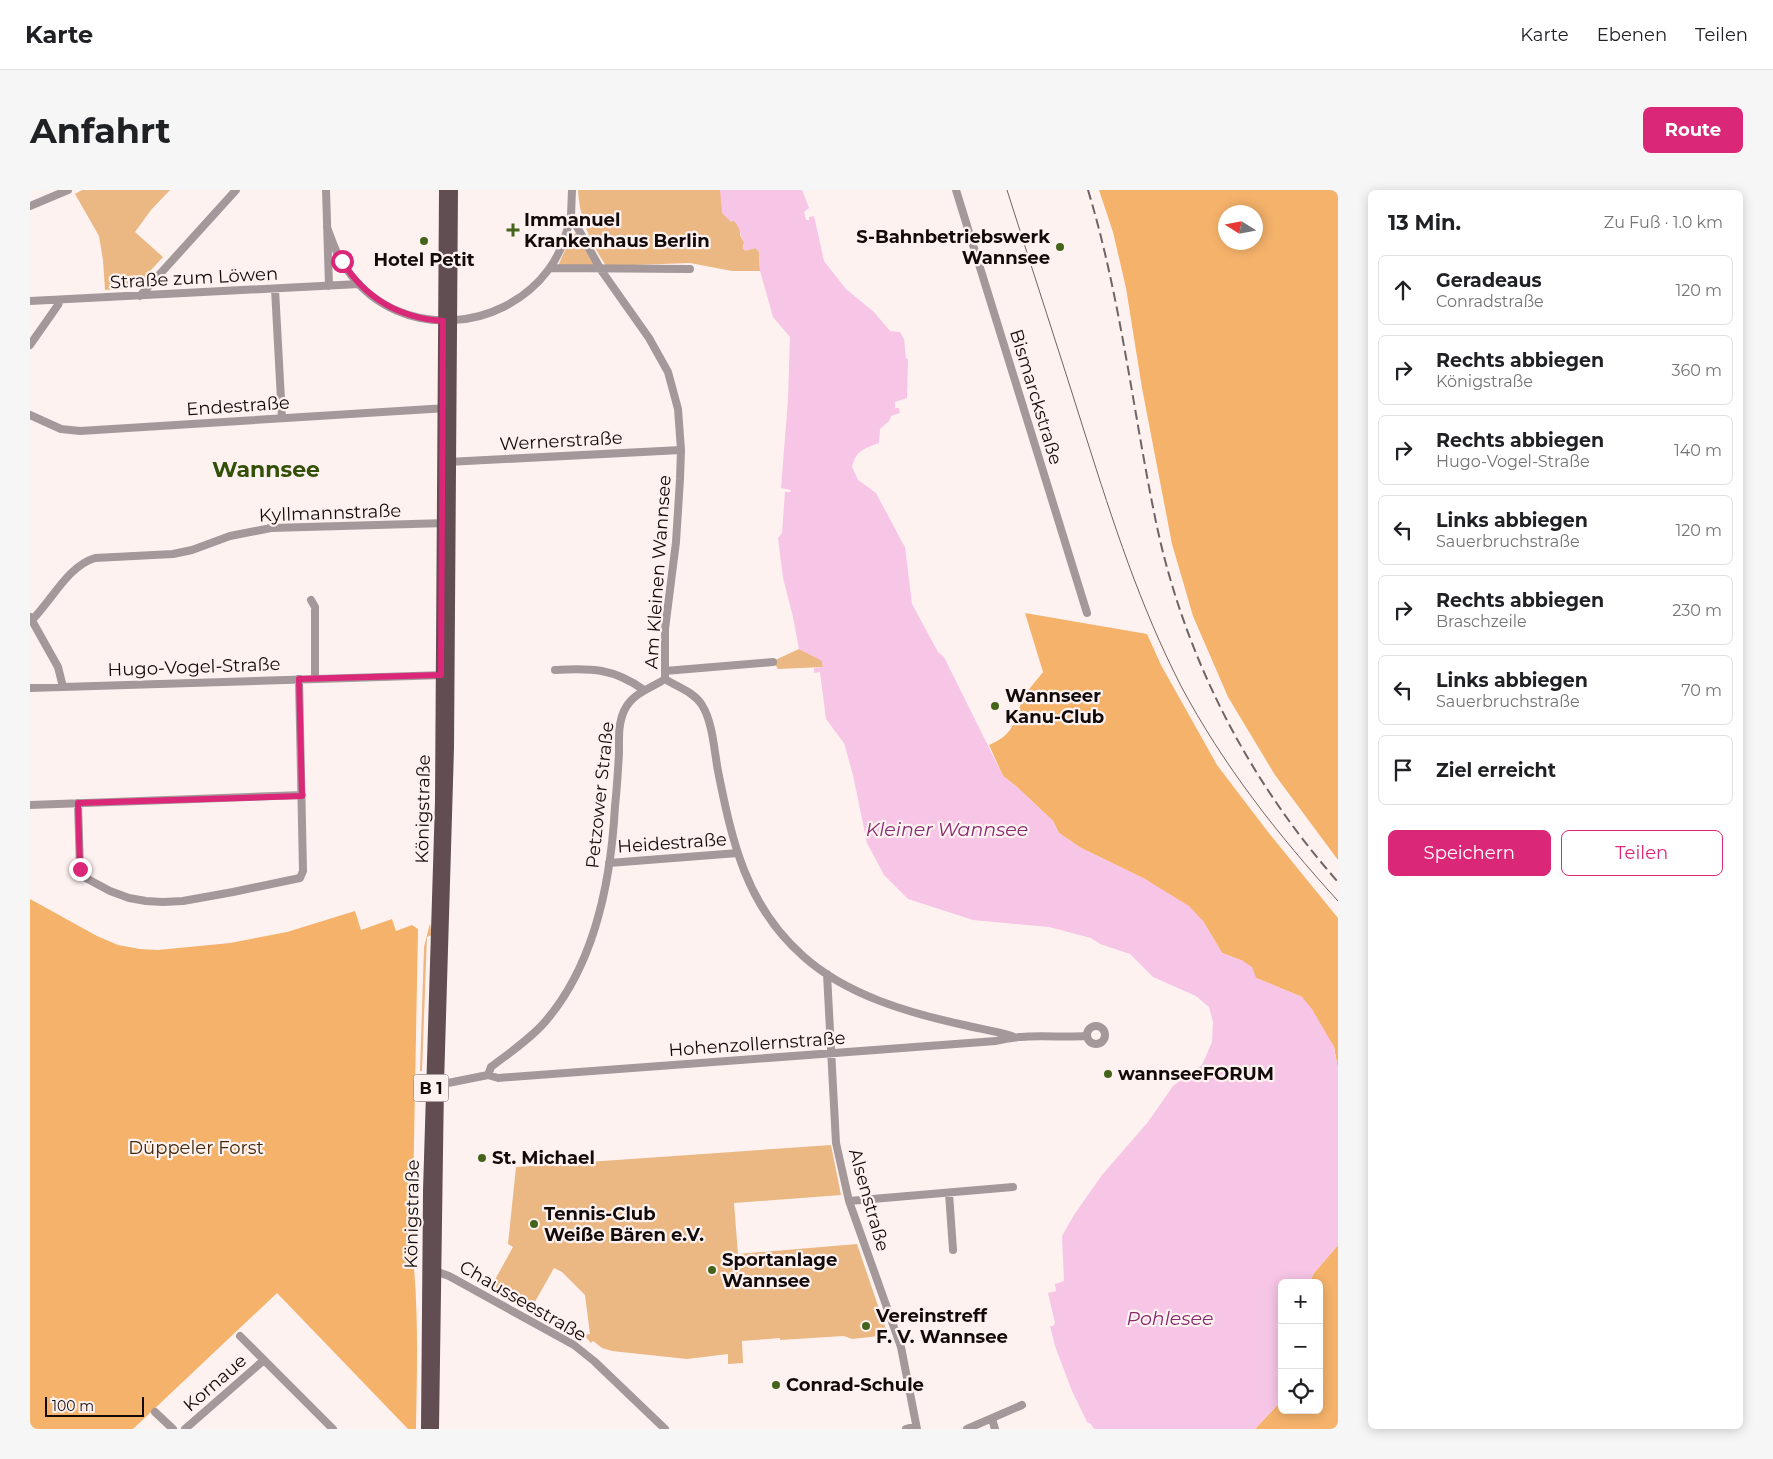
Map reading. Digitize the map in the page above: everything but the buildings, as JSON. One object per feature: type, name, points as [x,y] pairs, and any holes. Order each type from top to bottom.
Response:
[{"type":"main road","name":"Königstraße","points":[[444,190],[448,321]]},
{"type":"main road","name":"Königstraße","points":[[426,1429],[432,1270],[439,827],[445,675],[448,321],[453,190]]},
{"type":"main road","name":"Königstraße","points":[[432,1270],[434,1429]]},
{"type":"street","points":[[30,206],[68,190]]},
{"type":"street","points":[[140,296],[236,190]]},
{"type":"street","points":[[326,190],[328,286]]},
{"type":"street","name":"Am Kleinen Wannsee","points":[[572,190],[572,216],[601,270],[649,338],[668,372],[678,409],[681,450],[676,542],[665,629],[665,675],[701,704],[708,719],[726,810],[738,854],[750,887],[765,912],[783,935],[802,956],[827,974],[859,991],[892,1005],[1012,1036]]},
{"type":"street","name":"Bismarckstraße","points":[[956,190],[1087,614]]},
{"type":"street","points":[[327,227],[339,256],[350,274],[359,284],[385,305],[426,320],[448,321],[486,315],[506,306],[529,290],[550,268],[566,236],[572,216]]},
{"type":"street","points":[[550,268],[601,270],[690,269]]},
{"type":"street","name":"Straße zum Löwen","points":[[30,301],[359,284]]},
{"type":"street","points":[[275,288],[282,418]]},
{"type":"street","points":[[30,345],[60,300]]},
{"type":"street","name":"Endestraße","points":[[30,415],[62,429],[80,431],[447,408]]},
{"type":"street","name":"Wernerstraße","points":[[447,462],[681,450]]},
{"type":"street","name":"Kyllmannstraße","points":[[31,619],[42,610],[76,567],[85,561],[96,558],[173,554],[192,550],[230,536],[271,528],[446,523]]},
{"type":"street","points":[[311,600],[315,608],[315,679]]},
{"type":"street","points":[[31,619],[58,667],[63,687]]},
{"type":"street","points":[[665,675],[773,662]]},
{"type":"street","points":[[555,670],[593,669],[614,672],[631,680],[644,690]]},
{"type":"street","name":"Hugo-Vogel-Straße","points":[[30,688],[445,675]]},
{"type":"street","name":"Petzower Straße","points":[[488,1075],[492,1067],[543,1025],[564,996],[584,957],[599,911],[609,863],[615,813],[620,726],[624,712],[629,703],[665,675]]},
{"type":"street","points":[[78,803],[80,869],[82,876],[110,891],[129,898],[163,902],[183,901],[300,878],[303,871],[299,679]]},
{"type":"street","points":[[30,805],[302,796]]},
{"type":"street","name":"Heidestraße","points":[[609,863],[738,854]]},
{"type":"street","name":"Alsenstraße","points":[[827,974],[836,1143],[849,1200],[901,1347],[917,1428]]},
{"type":"street","name":"Hohenzollernstraße","points":[[435,1084],[488,1075],[498,1078],[831,1054],[996,1041],[1012,1036],[1087,1036]]},
{"type":"street","points":[[849,1200],[1013,1188]]},
{"type":"street","points":[[948,1193],[952,1250]]},
{"type":"street","name":"Chausseestraße","points":[[432,1270],[574,1345],[594,1361],[665,1429]]},
{"type":"street","points":[[240,1336],[332,1429]]},
{"type":"street","name":"Kornaue","points":[[185,1429],[264,1360]]},
{"type":"street","points":[[967,1429],[1022,1406]]},
{"type":"street","points":[[155,1412],[173,1429]]},
{"type":"street","points":[[992,1418],[995,1429]]},
{"type":"street","points":[[906,1429],[917,1428]]},
{"type":"shaded area","points":[[82,190],[170,190],[151,210],[135,232],[163,257],[140,282],[128,288],[105,290],[99,236],[75,194]]},
{"type":"shaded area","name":"Immanuel Krankenhaus Berlin","points":[[578,190],[720,190],[734,220],[741,230],[740,235],[744,242],[743,248],[745,250],[756,248],[759,252],[760,271],[732,271],[690,263],[606,266],[595,248],[583,220]]},
{"type":"shaded area","points":[[576,233],[594,263],[593,266],[558,266],[571,236]]},
{"type":"shaded area","points":[[799,649],[822,660],[823,667],[778,669],[773,661]]},
{"type":"shaded area","points":[[430,923],[432,935],[427,937],[422,1071],[420,1071],[424,947]]},
{"type":"shaded area","name":"Sportanlage Wannsee","points":[[831,1145],[841,1195],[734,1203],[738,1254],[857,1244],[888,1335],[852,1339],[844,1336],[742,1341],[743,1363],[728,1364],[728,1354],[687,1359],[612,1351],[602,1348],[593,1341],[591,1343],[584,1335],[590,1334],[585,1295],[562,1272],[554,1268],[532,1307],[492,1285],[513,1247],[508,1244],[516,1167]]},
{"type":"green space","points":[[1099,190],[1338,190],[1338,860],[1275,775],[1228,697],[1193,616],[1172,544],[1142,388],[1126,288],[1113,232]]},
{"type":"green space","points":[[1025,613],[1147,634],[1161,665],[1217,765],[1268,832],[1338,918],[1338,1069],[1334,1047],[1302,997],[1256,978],[1243,961],[1222,953],[1203,921],[1145,879],[1081,848],[1059,833],[1053,821],[1003,776],[989,745],[1005,736],[1009,731],[1024,697],[1043,672]]},
{"type":"green space","name":"Düppeler Forst","points":[[30,899],[97,936],[118,945],[140,949],[158,950],[230,943],[287,932],[355,911],[361,930],[392,919],[396,931],[412,925],[418,929],[412,1248],[417,1316],[416,1429],[408,1429],[277,1293],[133,1429],[30,1429]]},
{"type":"green space","points":[[1338,1245],[1338,1429],[1255,1429],[1278,1404],[1278,1414],[1323,1414],[1323,1279],[1311,1279]]},
{"type":"water","points":[[720,190],[802,190],[809,208],[804,212],[806,220],[814,216],[824,261],[846,289],[874,312],[890,331],[900,332],[904,339],[906,358],[908,359],[907,398],[895,402],[895,408],[899,408],[900,413],[891,416],[889,421],[880,429],[879,443],[858,454],[852,467],[858,480],[876,493],[905,547],[912,604],[938,652],[944,657],[1003,776],[1053,821],[1059,833],[1081,848],[1145,879],[1189,906],[1203,921],[1222,953],[1243,961],[1252,967],[1256,978],[1302,997],[1312,1009],[1334,1047],[1338,1069],[1338,1245],[1311,1279],[1278,1279],[1278,1404],[1255,1429],[1094,1429],[1087,1422],[1072,1391],[1055,1346],[1050,1326],[1053,1326],[1055,1323],[1048,1293],[1056,1291],[1055,1284],[1064,1281],[1062,1236],[1102,1175],[1148,1122],[1173,1086],[1202,1065],[1212,1042],[1213,1022],[1209,1007],[1196,996],[1153,977],[1130,954],[1100,944],[1091,938],[1049,927],[973,920],[908,899],[884,875],[867,843],[853,775],[844,743],[826,719],[820,672],[814,673],[814,668],[823,667],[822,661],[799,649],[783,578],[778,538],[782,533],[785,492],[790,492],[791,490],[781,488],[788,400],[790,337],[773,317],[760,271],[759,252],[756,248],[745,251],[738,226],[722,213]]},
{"type":"tram line","points":[[1007,190],[1117,532],[1166,656],[1197,715],[1233,771],[1273,825],[1338,901]]},
{"type":"railway","points":[[1088,190],[1118,314],[1156,522],[1168,572],[1184,620],[1202,668],[1248,759],[1305,843],[1338,882]]},
{"type":"place","name":"Immanuel Krankenhaus Berlin","points":[[513,230]]},
{"type":"place","name":"Hotel Petit","points":[[424,241]]},
{"type":"place","name":"S-Bahnbetriebswerk Wannsee","points":[[1060,247]]},
{"type":"place","name":"Wannseer Kanu-Club","points":[[995,706]]},
{"type":"place","name":"wannseeFORUM","points":[[1108,1074]]},
{"type":"place","name":"St. Michael","points":[[482,1158]]},
{"type":"place","name":"Tennis-Club Weiße Bären e.V.","points":[[534,1224]]},
{"type":"place","name":"Sportanlage Wannsee","points":[[712,1270]]},
{"type":"place","name":"Vereinstreff F. V. Wannsee","points":[[866,1326]]},
{"type":"place","name":"Conrad-Schule","points":[[776,1385]]},
{"type":"district","name":"Wannsee","points":[[266,469]]},
{"type":"route","points":[[80,869],[78,803],[302,796],[299,679],[441,675],[443,321],[418,318],[385,305],[359,284],[342,261]]},
{"type":"water label","name":"Kleiner Wannsee","points":[[947,829]]},
{"type":"water label","name":"Pohlesee","points":[[1170,1318]]}]
